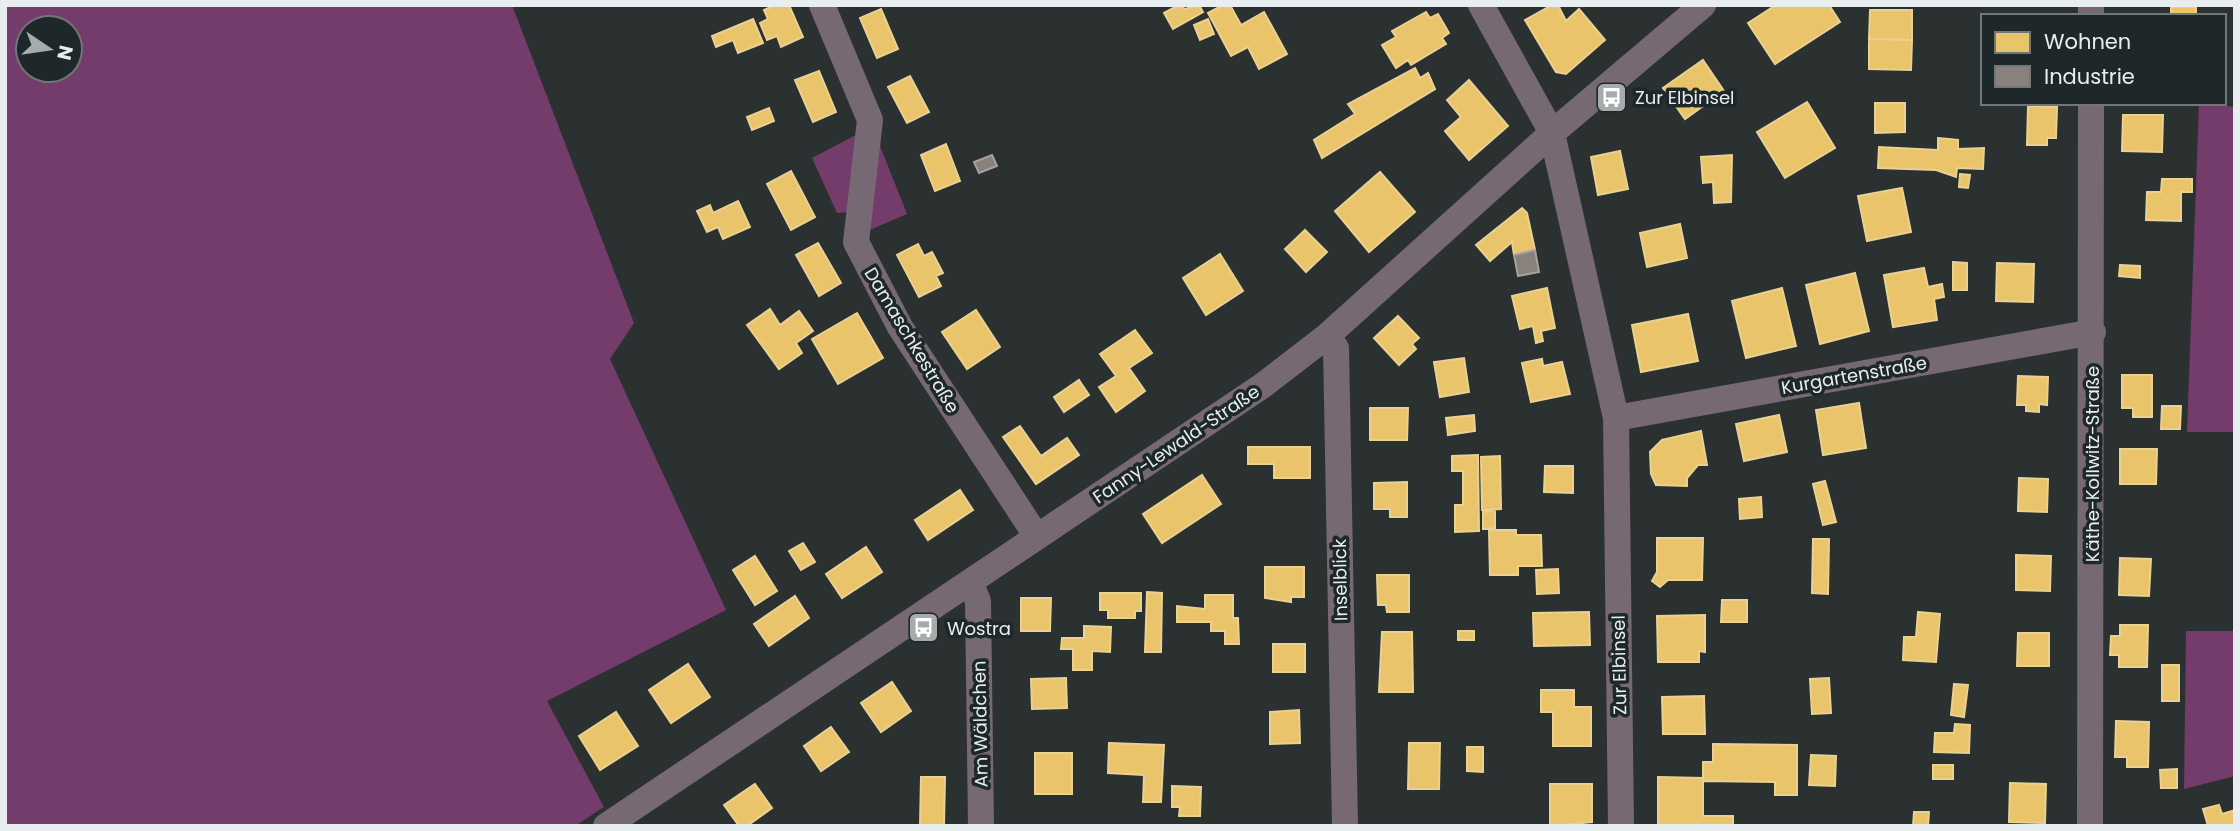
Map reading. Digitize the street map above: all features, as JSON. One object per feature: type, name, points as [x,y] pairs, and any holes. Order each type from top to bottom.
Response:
[{"type":"street","name":"Damaschkestraße","points":[[822,5],[870,120],[856,242],[900,327],[1037,537]]},
{"type":"street","name":"Zur Elbinsel","points":[[1481,5],[1552,133],[1616,418],[1621,826]]},
{"type":"street","name":"Fanny-Lewald-Straße","points":[[607,826],[1262,386],[1327,336],[1552,133],[1703,5]]},
{"type":"street","name":"Käthe-Kollwitz-Straße","points":[[2090,826],[2091,105]]},
{"type":"street","name":"Kurgartenstraße","points":[[1616,418],[2092,332]]},
{"type":"street","name":"Inselblick","points":[[1327,336],[1336,348],[1345,826]]},
{"type":"street","name":"Am Wäldchen","points":[[970,582],[978,601],[981,826]]},
{"type":"shaded area","points":[[5,5],[512,5],[634,323],[610,359],[726,610],[547,701],[604,807],[575,826],[5,826]]},
{"type":"shaded area","points":[[2199,105],[2235,107],[2235,432],[2187,432]]},
{"type":"shaded area","points":[[854,136],[860,139],[851,212],[837,213],[812,158]]},
{"type":"shaded area","points":[[880,146],[907,214],[865,232],[875,149]]},
{"type":"shaded area","points":[[2186,631],[2235,631],[2235,776],[2184,789]]},
{"type":"building: Wohnen","points":[[775,5],[789,5],[803,37],[781,47],[777,36],[767,40],[760,23],[768,19],[764,10]]},
{"type":"building: Wohnen","points":[[1179,5],[1185,9],[1199,5],[1203,12],[1173,29],[1164,13]]},
{"type":"building: Wohnen","points":[[1223,5],[1230,5],[1241,25],[1264,12],[1287,54],[1259,69],[1248,47],[1231,56],[1208,13]]},
{"type":"building: Wohnen","points":[[1552,5],[1558,5],[1566,21],[1579,9],[1605,40],[1566,74],[1556,72],[1525,20]]},
{"type":"building: Wohnen","points":[[1776,5],[1829,5],[1840,22],[1775,64],[1748,23]]},
{"type":"building: Wohnen","points":[[2171,7],[2196,7],[2196,14],[2171,14]]},
{"type":"building: Wohnen","points":[[881,9],[898,49],[877,58],[860,18]]},
{"type":"building: Wohnen","points":[[1870,10],[1912,10],[1912,40],[1869,39]]},
{"type":"building: Wohnen","points":[[1426,12],[1430,18],[1438,14],[1449,33],[1442,38],[1446,44],[1411,65],[1408,60],[1396,68],[1382,45],[1396,37],[1392,31]]},
{"type":"building: Wohnen","points":[[753,19],[763,43],[738,53],[733,40],[716,47],[712,36]]},
{"type":"building: Wohnen","points":[[1208,19],[1214,34],[1200,40],[1194,25]]},
{"type":"building: Wohnen","points":[[1869,39],[1912,40],[1911,70],[1869,69]]},
{"type":"building: Wohnen","points":[[1703,60],[1724,91],[1685,119],[1663,88]]},
{"type":"building: Wohnen","points":[[1415,68],[1420,78],[1428,73],[1435,89],[1322,158],[1314,140],[1355,114],[1348,104]]},
{"type":"building: Wohnen","points":[[819,71],[836,112],[813,122],[795,80]]},
{"type":"building: Wohnen","points":[[910,76],[929,112],[907,123],[888,87]]},
{"type":"building: Wohnen","points":[[1469,80],[1508,126],[1469,160],[1445,131],[1461,117],[1447,100]]},
{"type":"building: Wohnen","points":[[1807,102],[1835,148],[1785,178],[1757,132]]},
{"type":"building: Wohnen","points":[[1875,103],[1905,103],[1905,132],[1875,133]]},
{"type":"building: Wohnen","points":[[2028,106],[2057,107],[2056,138],[2047,138],[2047,145],[2027,145]]},
{"type":"building: Wohnen","points":[[769,108],[774,121],[752,130],[747,117]]},
{"type":"building: Wohnen","points":[[2123,115],[2163,115],[2162,152],[2122,151]]},
{"type":"building: Wohnen","points":[[1938,138],[1958,140],[1958,149],[1984,148],[1983,169],[1957,168],[1956,177],[1936,170],[1878,168],[1879,147],[1938,150]]},
{"type":"building: Wohnen","points":[[946,144],[960,181],[935,191],[921,155]]},
{"type":"building: Wohnen","points":[[1620,151],[1628,189],[1598,195],[1591,157]]},
{"type":"building: Wohnen","points":[[1732,155],[1731,202],[1714,203],[1713,182],[1703,183],[1701,157]]},
{"type":"building: Wohnen","points":[[791,171],[815,217],[791,230],[767,184]]},
{"type":"building: Wohnen","points":[[1380,172],[1415,212],[1369,252],[1335,211]]},
{"type":"building: Wohnen","points":[[1960,174],[1970,175],[1968,188],[1959,187]]},
{"type":"building: Wohnen","points":[[2162,179],[2192,179],[2192,192],[2181,192],[2181,221],[2146,220],[2147,192],[2161,192]]},
{"type":"building: Wohnen","points":[[1902,188],[1911,232],[1867,241],[1858,196]]},
{"type":"building: Wohnen","points":[[738,201],[750,227],[723,239],[718,227],[707,232],[697,211],[710,205],[713,213]]},
{"type":"building: Wohnen","points":[[1522,208],[1527,213],[1535,250],[1514,255],[1512,242],[1490,261],[1476,245]]},
{"type":"building: Wohnen","points":[[1680,224],[1687,258],[1647,267],[1640,233]]},
{"type":"building: Wohnen","points":[[1305,230],[1327,252],[1306,272],[1285,249]]},
{"type":"building: Wohnen","points":[[818,243],[841,283],[819,296],[796,255]]},
{"type":"building: Wohnen","points":[[918,244],[924,256],[932,252],[943,273],[936,276],[941,286],[919,297],[897,255]]},
{"type":"building: Wohnen","points":[[1220,254],[1243,291],[1206,315],[1183,278]]},
{"type":"building: Wohnen","points":[[1953,262],[1967,263],[1967,290],[1953,290]]},
{"type":"building: Wohnen","points":[[1997,263],[2034,264],[2033,302],[1996,301]]},
{"type":"building: Wohnen","points":[[2120,265],[2140,266],[2140,278],[2119,276]]},
{"type":"building: Wohnen","points":[[1924,268],[1928,287],[1942,284],[1944,297],[1934,299],[1937,320],[1893,327],[1884,275]]},
{"type":"building: Wohnen","points":[[1855,273],[1869,331],[1820,344],[1806,285]]},
{"type":"building: Wohnen","points":[[1547,288],[1555,328],[1541,331],[1543,341],[1536,343],[1533,326],[1520,329],[1512,296]]},
{"type":"building: Wohnen","points":[[1782,288],[1796,346],[1746,358],[1732,301]]},
{"type":"building: Wohnen","points":[[770,309],[780,325],[799,311],[813,331],[796,343],[802,353],[779,369],[747,325]]},
{"type":"building: Wohnen","points":[[976,310],[1000,347],[967,369],[942,332]]},
{"type":"building: Wohnen","points":[[857,313],[883,358],[838,384],[812,339]]},
{"type":"building: Wohnen","points":[[1688,314],[1698,361],[1641,372],[1632,325]]},
{"type":"building: Wohnen","points":[[1398,316],[1419,338],[1412,344],[1416,349],[1399,365],[1374,338]]},
{"type":"building: Wohnen","points":[[1135,330],[1152,353],[1129,368],[1145,391],[1116,412],[1099,387],[1116,376],[1100,354]]},
{"type":"building: Wohnen","points":[[1464,358],[1469,392],[1440,397],[1434,362]]},
{"type":"building: Wohnen","points":[[1542,359],[1543,366],[1562,362],[1570,394],[1531,402],[1522,363]]},
{"type":"building: Wohnen","points":[[2122,375],[2152,375],[2152,417],[2133,417],[2133,408],[2122,408]]},
{"type":"building: Wohnen","points":[[2018,376],[2048,377],[2047,405],[2039,404],[2039,412],[2026,411],[2026,405],[2017,405]]},
{"type":"building: Wohnen","points":[[1079,380],[1089,395],[1064,412],[1054,397]]},
{"type":"building: Wohnen","points":[[1859,403],[1866,448],[1823,455],[1816,410]]},
{"type":"building: Wohnen","points":[[2162,406],[2181,406],[2180,429],[2161,429]]},
{"type":"building: Wohnen","points":[[1370,408],[1408,408],[1407,440],[1370,440]]},
{"type":"building: Wohnen","points":[[1474,415],[1475,431],[1448,435],[1446,418]]},
{"type":"building: Wohnen","points":[[1779,415],[1787,452],[1744,461],[1736,424]]},
{"type":"building: Wohnen","points":[[1020,426],[1041,456],[1067,438],[1079,455],[1036,484],[1003,437]]},
{"type":"building: Wohnen","points":[[1701,431],[1707,465],[1698,465],[1687,478],[1687,486],[1656,485],[1651,474],[1650,452],[1662,440]]},
{"type":"building: Wohnen","points":[[1248,447],[1310,447],[1310,478],[1274,478],[1274,464],[1248,464]]},
{"type":"building: Wohnen","points":[[2120,449],[2157,449],[2156,484],[2120,484]]},
{"type":"building: Wohnen","points":[[1478,455],[1479,531],[1455,532],[1455,505],[1463,505],[1463,471],[1452,471],[1452,456]]},
{"type":"building: Wohnen","points":[[1500,456],[1501,509],[1482,510],[1481,457]]},
{"type":"building: Wohnen","points":[[1545,466],[1573,466],[1573,493],[1544,492]]},
{"type":"building: Wohnen","points":[[1202,475],[1221,504],[1162,543],[1143,514]]},
{"type":"building: Wohnen","points":[[2019,478],[2048,479],[2047,512],[2018,511]]},
{"type":"building: Wohnen","points":[[1825,481],[1836,522],[1823,525],[1813,484]]},
{"type":"building: Wohnen","points":[[1407,482],[1407,517],[1390,517],[1390,509],[1374,509],[1374,483]]},
{"type":"building: Wohnen","points":[[960,490],[973,510],[928,540],[915,520]]},
{"type":"building: Wohnen","points":[[1761,497],[1762,517],[1740,519],[1739,499]]},
{"type":"building: Wohnen","points":[[1495,511],[1495,528],[1483,529],[1483,512]]},
{"type":"building: Wohnen","points":[[1489,530],[1516,530],[1516,535],[1541,535],[1542,566],[1518,566],[1518,575],[1490,575]]},
{"type":"building: Wohnen","points":[[1657,538],[1703,538],[1702,580],[1668,580],[1660,587],[1652,581],[1657,572]]},
{"type":"building: Wohnen","points":[[1813,539],[1829,539],[1828,594],[1812,593]]},
{"type":"building: Wohnen","points":[[803,543],[815,562],[801,570],[789,551]]},
{"type":"building: Wohnen","points":[[866,547],[882,572],[842,598],[826,574]]},
{"type":"building: Wohnen","points":[[2016,555],[2051,556],[2050,591],[2016,590]]},
{"type":"building: Wohnen","points":[[755,556],[777,591],[755,605],[733,570]]},
{"type":"building: Wohnen","points":[[2120,558],[2151,559],[2149,596],[2119,595]]},
{"type":"building: Wohnen","points":[[1265,567],[1304,567],[1304,597],[1291,597],[1291,602],[1265,598]]},
{"type":"building: Wohnen","points":[[1558,569],[1559,593],[1537,594],[1536,570]]},
{"type":"building: Wohnen","points":[[1377,575],[1409,575],[1409,612],[1387,612],[1386,605],[1378,605]]},
{"type":"building: Wohnen","points":[[1147,592],[1162,593],[1161,652],[1145,652]]},
{"type":"building: Wohnen","points":[[1100,593],[1141,593],[1141,611],[1135,611],[1135,618],[1108,618],[1108,610],[1100,610]]},
{"type":"building: Wohnen","points":[[1205,595],[1233,595],[1233,618],[1238,618],[1239,644],[1225,644],[1225,631],[1211,631],[1211,622],[1177,622],[1177,606],[1205,609]]},
{"type":"building: Wohnen","points":[[795,596],[809,618],[769,646],[754,624]]},
{"type":"building: Wohnen","points":[[1021,598],[1051,598],[1050,631],[1021,631]]},
{"type":"building: Wohnen","points":[[1722,600],[1747,600],[1747,622],[1721,622]]},
{"type":"building: Wohnen","points":[[1589,612],[1590,645],[1534,646],[1533,613]]},
{"type":"building: Wohnen","points":[[1918,612],[1940,614],[1936,662],[1903,660],[1904,637],[1916,637]]},
{"type":"building: Wohnen","points":[[1705,615],[1705,652],[1699,651],[1699,662],[1658,662],[1657,616]]},
{"type":"building: Wohnen","points":[[2120,625],[2148,625],[2147,667],[2119,667],[2119,655],[2110,655],[2111,636],[2120,636]]},
{"type":"building: Wohnen","points":[[1084,626],[1111,627],[1110,652],[1092,651],[1092,670],[1073,670],[1073,649],[1061,649],[1062,638],[1084,638]]},
{"type":"building: Wohnen","points":[[1458,631],[1474,631],[1474,640],[1458,640]]},
{"type":"building: Wohnen","points":[[1382,632],[1412,632],[1413,692],[1379,692]]},
{"type":"building: Wohnen","points":[[2018,633],[2049,633],[2049,666],[2017,666]]},
{"type":"building: Wohnen","points":[[1273,644],[1305,644],[1305,672],[1273,672]]},
{"type":"building: Wohnen","points":[[688,664],[710,697],[671,723],[649,690]]},
{"type":"building: Wohnen","points":[[2162,665],[2179,665],[2179,701],[2162,701]]},
{"type":"building: Wohnen","points":[[1066,678],[1067,708],[1032,709],[1031,679]]},
{"type":"building: Wohnen","points":[[1829,678],[1831,713],[1812,714],[1810,679]]},
{"type":"building: Wohnen","points":[[892,682],[911,711],[881,732],[861,703]]},
{"type":"building: Wohnen","points":[[1954,684],[1968,685],[1964,717],[1951,715]]},
{"type":"building: Wohnen","points":[[1541,690],[1574,690],[1574,707],[1591,707],[1591,746],[1553,746],[1553,712],[1541,712]]},
{"type":"building: Wohnen","points":[[1704,696],[1705,734],[1663,734],[1662,697]]},
{"type":"building: Wohnen","points":[[1299,710],[1300,743],[1270,744],[1270,712]]},
{"type":"building: Wohnen","points":[[616,712],[638,746],[600,770],[579,736]]},
{"type":"building: Wohnen","points":[[2116,721],[2149,722],[2148,767],[2127,767],[2127,757],[2115,757]]},
{"type":"building: Wohnen","points":[[1955,724],[1970,725],[1969,753],[1934,752],[1935,733],[1954,733]]},
{"type":"building: Wohnen","points":[[831,727],[849,752],[821,771],[804,746]]},
{"type":"building: Wohnen","points":[[1109,743],[1164,745],[1161,802],[1143,802],[1144,775],[1108,773]]},
{"type":"building: Wohnen","points":[[1409,743],[1440,743],[1439,789],[1408,789]]},
{"type":"building: Wohnen","points":[[1713,744],[1797,745],[1797,795],[1775,795],[1775,782],[1703,781],[1703,762],[1713,762]]},
{"type":"building: Wohnen","points":[[1467,747],[1483,747],[1483,772],[1467,771]]},
{"type":"building: Wohnen","points":[[1035,753],[1072,753],[1072,794],[1035,794]]},
{"type":"building: Wohnen","points":[[1811,755],[1836,756],[1835,786],[1809,785]]},
{"type":"building: Wohnen","points":[[1933,765],[1953,765],[1953,779],[1933,779]]},
{"type":"building: Wohnen","points":[[2177,769],[2177,788],[2161,788],[2160,770]]},
{"type":"building: Wohnen","points":[[921,777],[945,777],[944,826],[920,826]]},
{"type":"building: Wohnen","points":[[1658,777],[1703,778],[1703,816],[1733,816],[1733,826],[1658,826]]},
{"type":"building: Wohnen","points":[[2010,783],[2046,784],[2045,823],[2009,822]]},
{"type":"building: Wohnen","points":[[755,784],[772,808],[747,826],[739,826],[724,805]]},
{"type":"building: Wohnen","points":[[1550,784],[1592,784],[1592,822],[1550,826]]},
{"type":"building: Wohnen","points":[[1172,786],[1201,787],[1200,816],[1179,816],[1180,807],[1172,807]]},
{"type":"building: Wohnen","points":[[2219,805],[2222,814],[2235,810],[2235,826],[2208,826],[2203,809]]},
{"type":"building: Wohnen","points":[[1914,812],[1929,812],[1928,826],[1913,826]]},
{"type":"building: Industrie","points":[[992,155],[997,166],[979,173],[974,162]]},
{"type":"building: Industrie","points":[[1535,250],[1539,272],[1518,276],[1514,255]]},
{"type":"place","name":"Zur Elbinsel","points":[[1612,97]]},
{"type":"place","name":"Wostra","points":[[924,628]]}]
